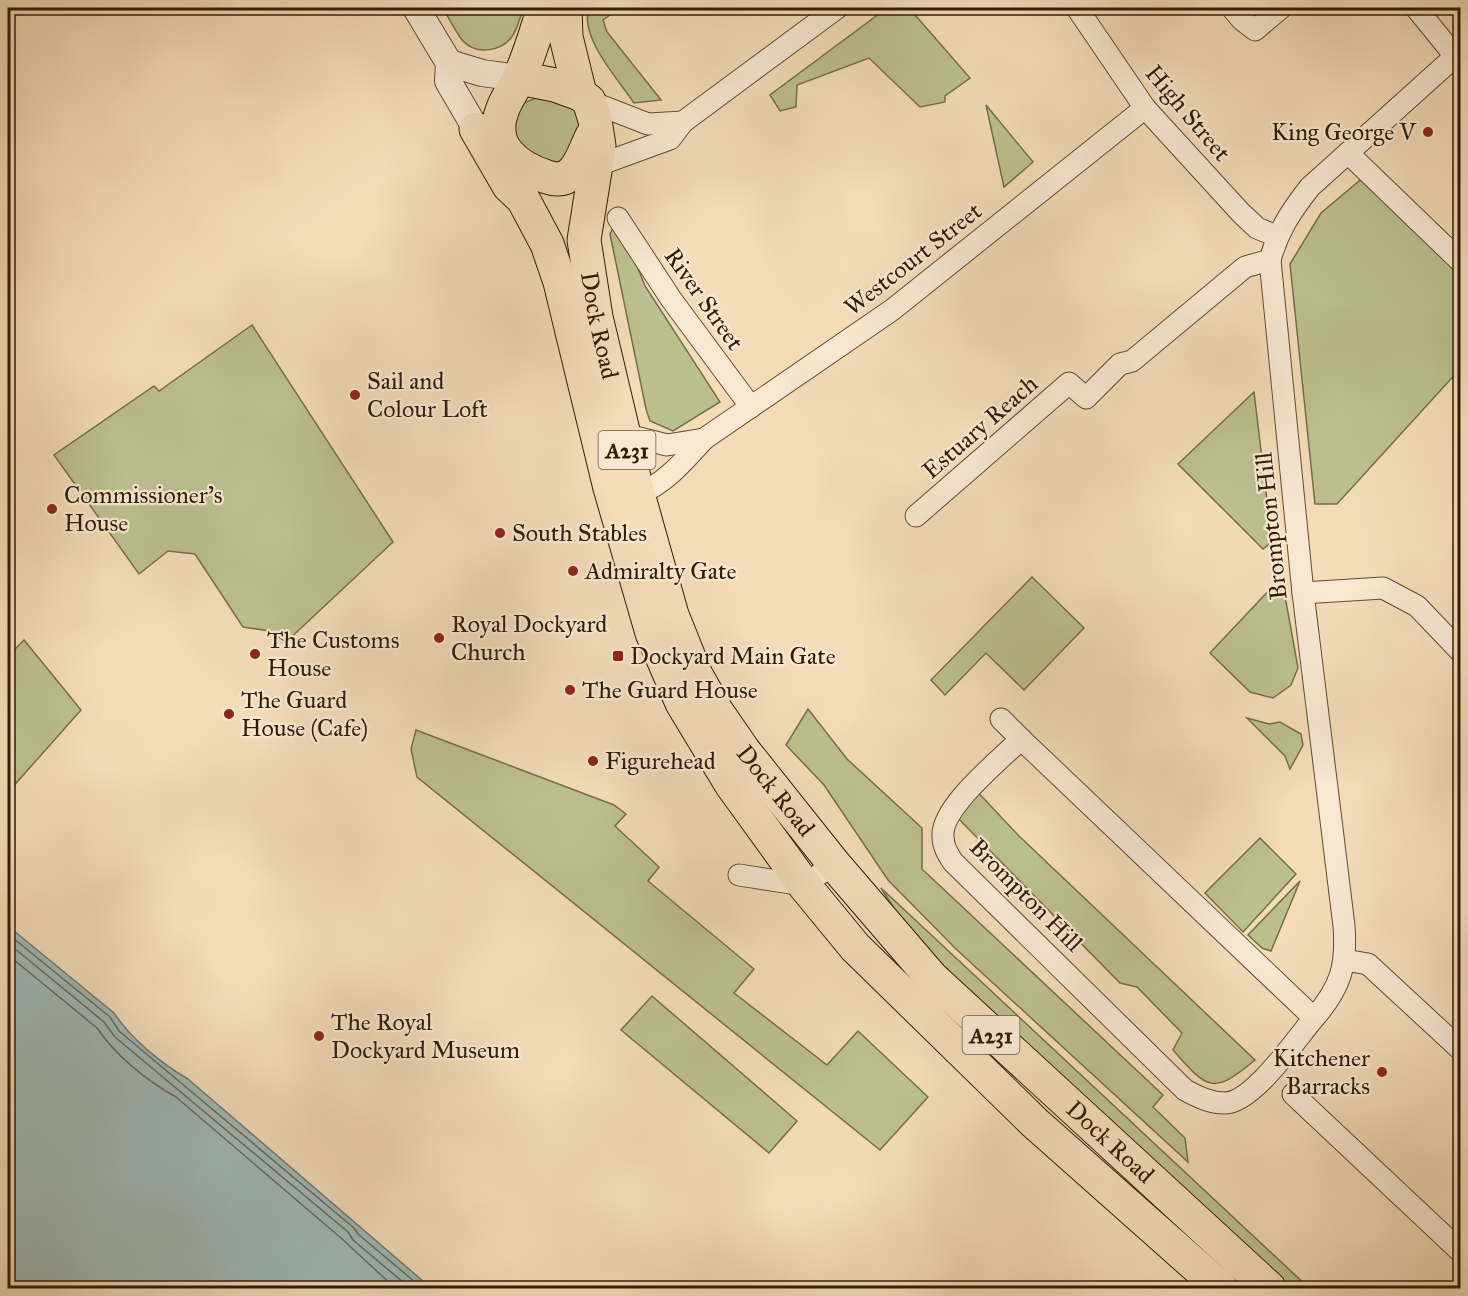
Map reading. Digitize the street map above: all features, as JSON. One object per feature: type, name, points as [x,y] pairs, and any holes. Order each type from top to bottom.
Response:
[{"type":"main road","points":[[519,78],[555,85],[588,109],[577,169],[566,177],[547,177],[496,145],[498,124],[503,108],[519,78],[544,8]]},
{"type":"main road","name":"Dock Road","points":[[565,8],[566,37],[599,146],[586,217],[585,260],[638,494],[672,615],[696,675],[717,712],[744,751],[808,833],[932,978],[977,1022],[1269,1288]]},
{"type":"main road","name":"Dock Road","points":[[496,145],[522,186],[523,199]]},
{"type":"main road","name":"Dock Road","points":[[496,145],[509,186],[523,199],[547,244],[560,282],[610,488],[640,594],[663,660],[698,732],[731,784],[782,855],[855,947],[981,1071],[1221,1288]]},
{"type":"street","name":"Dock Road","points":[[416,8],[449,63],[448,81],[496,145]]},
{"type":"street","points":[[596,166],[670,139],[683,122],[837,8]]},
{"type":"street","name":"High Street","points":[[1077,8],[1145,108],[1241,213],[1257,228],[1276,236]]},
{"type":"street","points":[[1232,8],[1242,20],[1256,30],[1281,8]]},
{"type":"street","points":[[1416,8],[1458,54]]},
{"type":"street","name":"Brompton Hill","points":[[1021,739],[954,806],[946,819],[942,835],[945,849],[953,862],[1185,1090],[1204,1100],[1226,1103],[1240,1100],[1258,1084],[1314,1018],[1336,987],[1344,960],[1339,876],[1303,593],[1270,260],[1276,236],[1289,214],[1310,187],[1458,54]]},
{"type":"street","points":[[449,63],[482,73],[519,78]]},
{"type":"street","name":"Westcourt Street","points":[[638,494],[652,488],[684,463],[704,439],[892,310],[1145,108]]},
{"type":"street","points":[[588,109],[642,123],[658,125],[683,122]]},
{"type":"street","points":[[1349,154],[1461,261]]},
{"type":"street","name":"River Street","points":[[618,218],[671,299],[751,407]]},
{"type":"street","name":"Estuary Reach","points":[[916,516],[1070,383],[1086,398],[1120,363],[1132,361],[1245,267],[1270,260]]},
{"type":"street","name":"Westcourt Street","points":[[624,438],[635,436],[667,445],[704,439]]},
{"type":"street","points":[[1303,593],[1383,588],[1417,606],[1461,651]]},
{"type":"street","points":[[1001,719],[1314,1018]]},
{"type":"street","points":[[808,833],[782,855],[739,875],[804,885],[834,864]]},
{"type":"street","points":[[1344,960],[1361,961],[1371,966],[1460,1049]]},
{"type":"street","points":[[1293,1094],[1461,1251]]},
{"type":"green space","points":[[443,8],[524,8],[515,32],[509,40],[496,48],[482,50],[475,49],[463,41]]},
{"type":"green space","points":[[589,8],[620,8],[603,20],[607,32],[661,100],[634,103],[610,70],[595,44],[587,19]]},
{"type":"green space","points":[[887,8],[909,8],[970,78],[945,96],[945,102],[920,107],[869,58],[797,85],[796,107],[780,111],[770,95]]},
{"type":"green space","points":[[542,95],[573,106],[581,128],[569,151],[560,161],[547,161],[522,155],[512,124],[522,104]]},
{"type":"green space","points":[[986,105],[1033,162],[1004,187]]},
{"type":"green space","points":[[1365,176],[1460,267],[1460,369],[1337,504],[1315,504],[1290,264],[1321,213]]},
{"type":"green space","points":[[618,218],[645,286],[720,402],[673,431],[650,421],[646,409],[610,234]]},
{"type":"green space","points":[[252,325],[393,542],[286,642],[270,631],[243,627],[195,554],[168,551],[139,574],[54,455],[154,386],[159,391]]},
{"type":"green space","points":[[1254,392],[1272,542],[1263,549],[1178,464]]},
{"type":"green space","points":[[1032,577],[1084,628],[1024,690],[986,653],[945,695],[931,680]]},
{"type":"green space","points":[[1274,585],[1285,596],[1298,668],[1291,685],[1273,698],[1250,692],[1210,653]]},
{"type":"green space","points":[[24,640],[81,710],[10,790],[8,778],[8,656]]},
{"type":"green space","points":[[808,709],[847,759],[922,828],[922,869],[1163,1095],[1153,1107],[1185,1138],[1188,1162],[956,949],[888,880],[824,785],[786,745]]},
{"type":"green space","points":[[1247,718],[1269,724],[1280,722],[1301,734],[1303,745],[1290,769],[1285,756]]},
{"type":"green space","points":[[416,730],[614,805],[626,814],[615,826],[659,867],[648,881],[754,969],[734,993],[827,1065],[858,1031],[928,1097],[880,1150],[417,777],[411,749]]},
{"type":"green space","points":[[973,787],[1018,835],[1255,1060],[1220,1083],[1203,1080],[1195,1073],[1173,1050],[1182,1033],[1137,987],[1120,983],[951,811]]},
{"type":"green space","points":[[1260,838],[1296,874],[1243,932],[1205,893]]},
{"type":"green space","points":[[1300,881],[1271,951],[1262,948],[1248,935]]},
{"type":"green space","points":[[881,888],[1309,1288],[1289,1288],[1097,1116],[910,933]]},
{"type":"green space","points":[[652,996],[797,1121],[769,1153],[621,1030]]},
{"type":"water","points":[[8,926],[114,1013],[129,1032],[148,1050],[188,1079],[431,1288],[8,1288]]},
{"type":"place","name":"King George V","points":[[1428,132]]},
{"type":"place","name":"Sail and Colour Loft","points":[[355,395]]},
{"type":"place","name":"Commissioner's House","points":[[52,509]]},
{"type":"place","name":"South Stables","points":[[500,533]]},
{"type":"place","name":"Admiralty Gate","points":[[573,571]]},
{"type":"place","name":"Royal Dockyard Church","points":[[439,638]]},
{"type":"place","name":"The Customs House","points":[[255,654]]},
{"type":"place","name":"Dockyard Main Gate","points":[[618,656]]},
{"type":"place","name":"The Guard House","points":[[570,690]]},
{"type":"place","name":"The Guard House (Cafe)","points":[[229,714]]},
{"type":"place","name":"Figurehead","points":[[593,761]]},
{"type":"place","name":"The Royal Dockyard Museum","points":[[319,1036]]},
{"type":"place","name":"Kitchener Barracks","points":[[1382,1072]]}]
